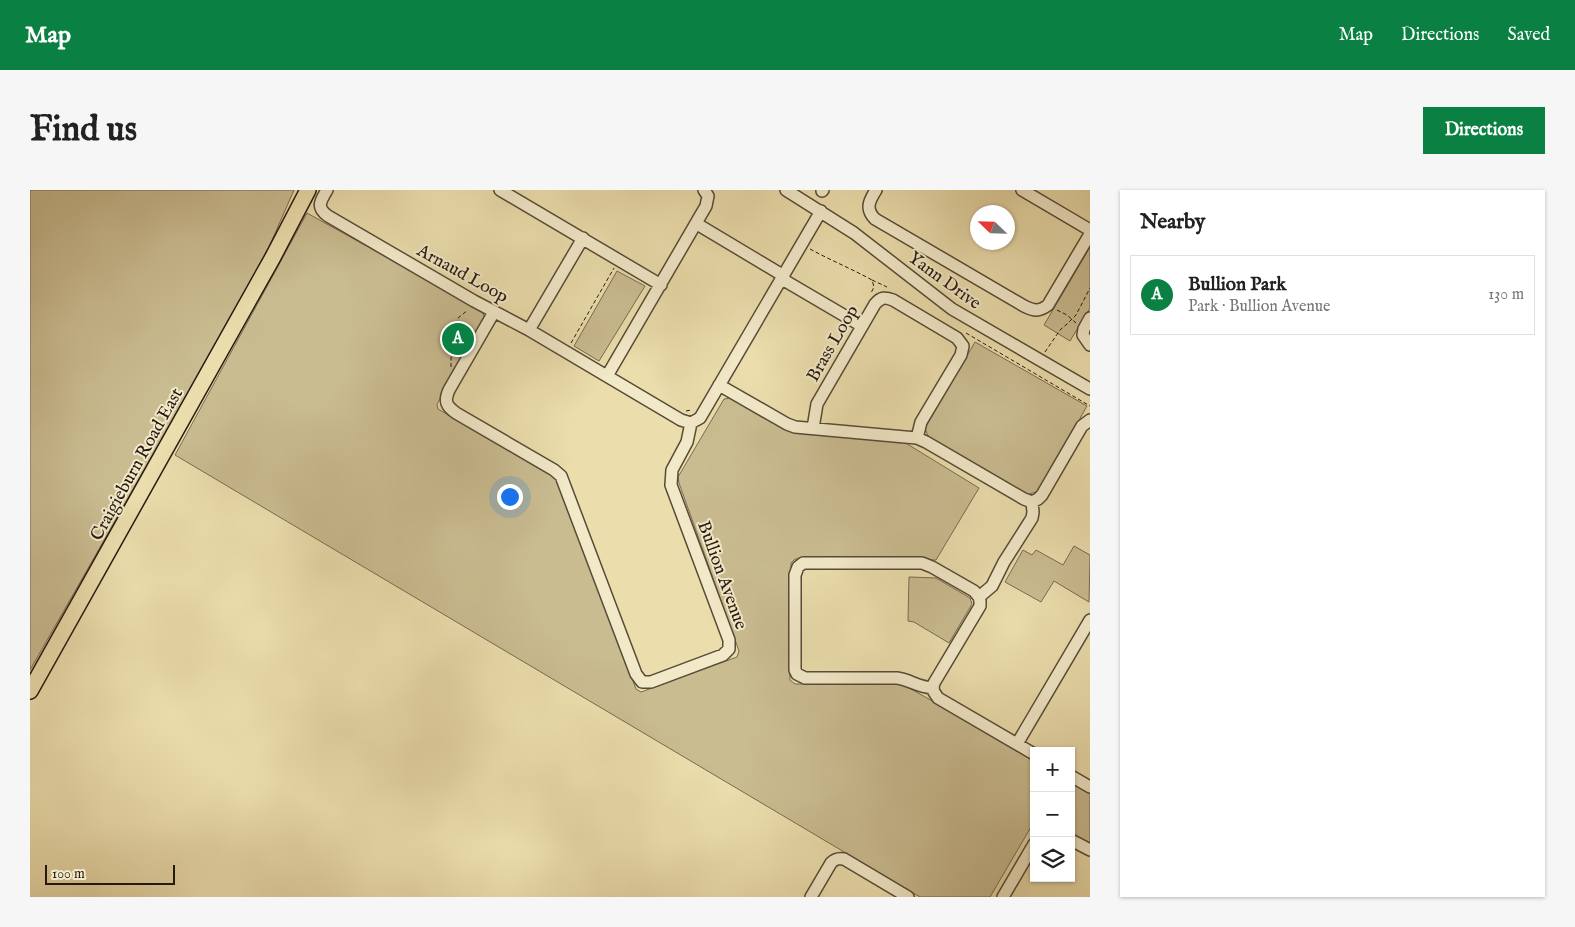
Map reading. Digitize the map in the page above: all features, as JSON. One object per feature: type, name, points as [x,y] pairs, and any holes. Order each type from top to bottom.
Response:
[{"type":"main road","name":"Craigieburn Road East","points":[[274,255],[302,190]]},
{"type":"main road","name":"Craigieburn Road East","points":[[30,691],[274,255],[308,190]]},
{"type":"street","name":"Arnaud Loop","points":[[327,190],[320,207],[328,216],[474,301],[529,330],[681,420],[691,423]]},
{"type":"street","points":[[500,190],[661,284]]},
{"type":"street","points":[[606,376],[697,224],[708,201],[708,196],[704,190]]},
{"type":"street","name":"Yann Drive","points":[[786,190],[854,233],[952,309],[1090,389]]},
{"type":"street","points":[[876,190],[868,209],[870,214],[876,219],[1032,310],[1039,311],[1048,304],[1090,234]]},
{"type":"street","points":[[1022,190],[1090,230]]},
{"type":"street","name":"Bullion Avenue","points":[[494,312],[446,395],[446,404],[449,408],[558,473],[564,480],[636,674],[639,679],[646,683],[651,682],[723,655],[729,649],[730,645],[671,485],[672,470],[687,442],[691,423],[700,418],[821,211]]},
{"type":"street","points":[[697,224],[862,326]]},
{"type":"street","points":[[529,330],[582,238]]},
{"type":"street","name":"Brass Loop","points":[[813,428],[817,404],[878,300],[886,298],[893,300],[961,342],[963,346],[961,355],[921,422],[917,438]]},
{"type":"street","points":[[1087,324],[1083,335],[1090,344]]},
{"type":"street","points":[[719,385],[787,424],[917,438],[1024,500],[1032,502],[1042,495],[1082,426],[1090,420]]},
{"type":"street","points":[[979,596],[992,586],[1004,562],[1032,518],[1034,512],[1032,502]]},
{"type":"street","points":[[933,688],[922,688],[897,678],[805,678],[797,674],[794,666],[796,570],[803,563],[922,563],[974,591],[979,596],[980,606],[934,683],[934,692],[938,698],[1030,752]]},
{"type":"street","points":[[1017,744],[1090,620]]},
{"type":"street","points":[[1075,778],[1090,787]]},
{"type":"street","points":[[1075,842],[1090,850]]},
{"type":"street","points":[[1003,897],[1030,851]]},
{"type":"street","points":[[811,897],[831,863],[839,858],[844,859],[908,897]]},
{"type":"path","points":[[802,244],[872,280],[874,287],[868,298]]},
{"type":"path","points":[[565,352],[619,260]]},
{"type":"path","points":[[1090,288],[1073,320],[1060,330],[1033,372],[1090,406]]},
{"type":"path","points":[[459,373],[450,366],[451,357],[460,345],[461,336],[457,325],[458,318],[468,310],[474,301]]},
{"type":"path","points":[[1048,304],[1073,320],[1087,324]]},
{"type":"shaded area","points":[[30,190],[294,190],[269,247],[228,323],[30,670]]},
{"type":"shaded area","points":[[307,213],[478,308],[483,314],[485,321],[437,404],[438,409],[557,479],[636,689],[641,692],[737,657],[739,651],[678,477],[724,399],[731,398],[789,431],[904,442],[979,488],[936,560],[795,559],[791,563],[790,680],[795,684],[902,684],[1030,756],[1030,829],[990,897],[920,897],[175,455]]},
{"type":"shaded area","points":[[1090,247],[1090,308],[1070,341],[1044,325]]},
{"type":"shaded area","points":[[617,271],[645,286],[599,361],[574,346]]},
{"type":"shaded area","points":[[975,342],[1087,406],[1039,491],[1026,495],[929,439],[925,428]]},
{"type":"shaded area","points":[[1074,546],[1090,555],[1089,602],[1054,581],[1041,602],[1005,582],[1023,550],[1032,555],[1036,550],[1063,565]]},
{"type":"shaded area","points":[[909,577],[936,578],[970,598],[972,604],[949,643],[914,622],[908,621]]},
{"type":"shaded area","points":[[1075,781],[1090,790],[1090,848],[1075,839]]},
{"type":"place","name":"Bullion Park","points":[[458,339]]}]
